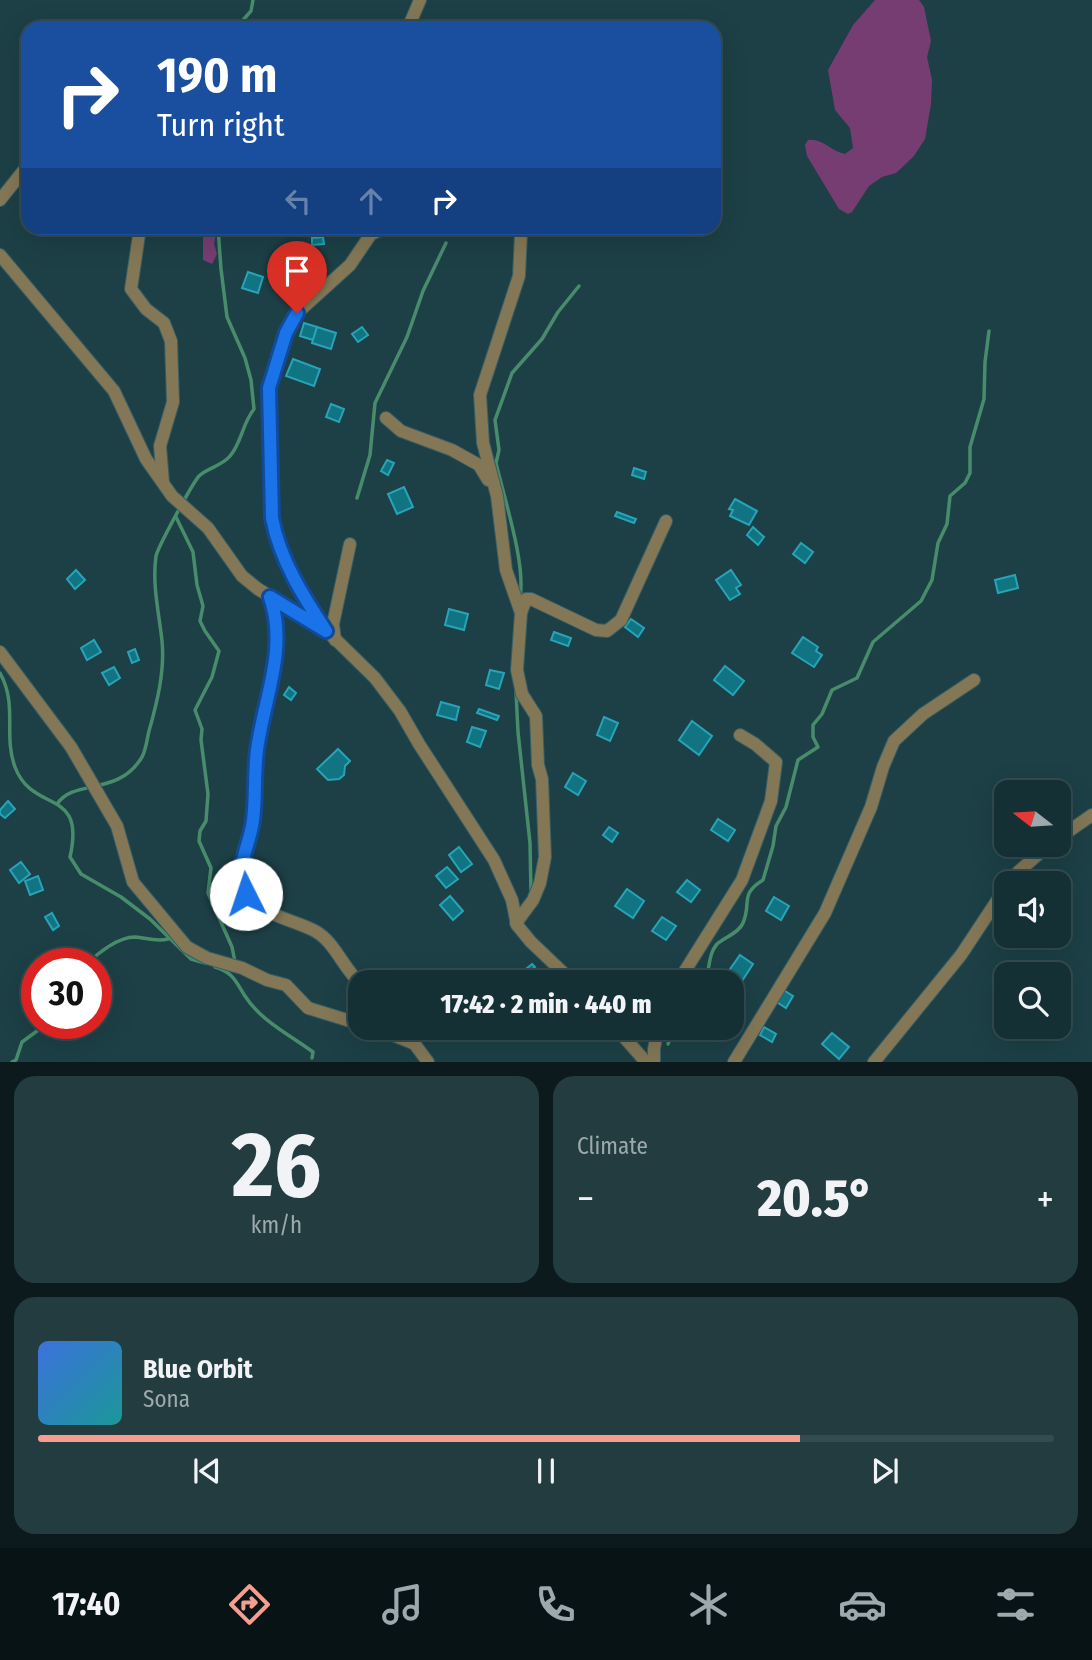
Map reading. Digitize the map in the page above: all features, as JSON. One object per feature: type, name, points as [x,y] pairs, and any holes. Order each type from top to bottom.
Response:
[{"type":"street","points":[[411,21],[420,0]]},
{"type":"street","points":[[0,200],[21,174]]},
{"type":"street","points":[[139,235],[131,289],[146,309],[164,323],[171,341],[173,402],[160,446],[163,482]]},
{"type":"street","points":[[365,242],[366,235]]},
{"type":"street","points":[[370,235],[350,265],[297,313],[286,333],[269,388],[270,475],[275,536],[302,595],[330,635],[374,678],[400,711],[494,860],[512,900],[516,923],[531,942],[560,970]]},
{"type":"street","points":[[521,235],[519,276],[480,396],[483,443],[497,496],[506,570],[522,613]]},
{"type":"street","points":[[0,255],[114,391],[146,459],[172,496],[208,528],[242,576],[330,635]]},
{"type":"street","points":[[386,418],[401,431],[452,450],[479,465],[497,496]]},
{"type":"street","points":[[516,923],[533,900],[540,883],[545,856],[536,716],[522,694],[517,670],[522,613],[526,599],[596,629],[607,631],[621,620],[666,521]]},
{"type":"street","points":[[330,635],[349,544]]},
{"type":"street","points":[[270,597],[275,612],[278,640],[274,674],[257,750],[253,821],[241,874],[246,894],[257,905],[315,931],[326,940],[350,970]]},
{"type":"street","points":[[0,652],[71,747],[117,826],[133,882],[187,947],[207,958],[286,985],[308,1009],[348,1021]]},
{"type":"street","points":[[734,1062],[825,913],[871,807],[894,741],[923,714],[974,680]]},
{"type":"street","points":[[686,970],[742,880],[771,801],[776,762],[740,735]]},
{"type":"street","points":[[1071,830],[1092,815]]},
{"type":"street","points":[[1019,871],[1034,858]]},
{"type":"street","points":[[874,1062],[961,955],[994,907]]},
{"type":"street","points":[[405,1040],[415,1044]]},
{"type":"street","points":[[412,1040],[428,1062]]},
{"type":"street","points":[[627,1040],[646,1062]]},
{"type":"street","points":[[654,1062],[656,1040]]},
{"type":"shaded area","points":[[875,0],[919,0],[924,7],[931,41],[927,57],[932,80],[931,104],[925,139],[914,156],[896,173],[882,177],[869,186],[848,214],[839,209],[807,156],[805,145],[808,140],[813,140],[845,154],[853,148],[850,128],[835,110],[828,70],[853,25]]},
{"type":"shaded area","points":[[203,235],[216,235],[214,244],[217,254],[212,264],[203,260]]},
{"type":"building","points":[[323,237],[324,244],[312,245],[312,238]]},
{"type":"building","points":[[248,272],[263,277],[258,293],[242,288]]},
{"type":"building","points":[[304,323],[317,327],[313,340],[300,336]]},
{"type":"building","points":[[317,327],[336,333],[331,349],[312,343]]},
{"type":"building","points":[[362,327],[368,335],[358,342],[352,334]]},
{"type":"building","points":[[293,359],[320,369],[314,386],[286,376]]},
{"type":"building","points":[[331,404],[344,409],[339,422],[326,417]]},
{"type":"building","points":[[387,460],[394,463],[388,475],[381,471]]},
{"type":"building","points":[[634,468],[646,472],[644,479],[632,475]]},
{"type":"building","points":[[404,487],[413,507],[397,514],[388,494]]},
{"type":"building","points":[[735,499],[757,511],[749,525],[730,516],[733,510],[729,509]]},
{"type":"building","points":[[617,512],[636,519],[634,523],[615,516]]},
{"type":"building","points":[[753,527],[764,537],[758,545],[747,535]]},
{"type":"building","points":[[801,543],[813,552],[805,563],[793,554]]},
{"type":"building","points":[[76,570],[85,580],[75,589],[67,579]]},
{"type":"building","points":[[731,570],[741,585],[736,588],[740,594],[730,600],[716,580]]},
{"type":"building","points":[[1015,575],[1018,588],[998,593],[995,580]]},
{"type":"building","points":[[449,609],[468,614],[464,630],[445,625]]},
{"type":"building","points":[[631,619],[644,628],[638,637],[625,627]]},
{"type":"building","points":[[554,632],[571,638],[568,646],[551,640]]},
{"type":"building","points":[[803,637],[818,647],[816,651],[822,655],[814,667],[792,653]]},
{"type":"building","points":[[94,640],[101,652],[87,660],[81,648]]},
{"type":"building","points":[[135,649],[139,660],[132,663],[128,652]]},
{"type":"building","points":[[725,666],[744,681],[733,695],[714,680]]},
{"type":"building","points":[[114,667],[120,678],[109,685],[102,673]]},
{"type":"building","points":[[490,670],[504,673],[499,689],[486,685]]},
{"type":"building","points":[[289,687],[296,693],[291,700],[284,695]]},
{"type":"building","points":[[441,702],[459,707],[456,720],[437,715]]},
{"type":"building","points":[[479,709],[499,716],[497,720],[477,713]]},
{"type":"building","points":[[604,717],[618,723],[610,741],[597,735]]},
{"type":"building","points":[[692,721],[712,736],[699,755],[679,740]]},
{"type":"building","points":[[472,727],[486,731],[480,747],[467,742]]},
{"type":"building","points":[[338,749],[350,761],[345,766],[344,775],[339,779],[328,780],[317,769]]},
{"type":"building","points":[[573,773],[586,781],[578,795],[565,787]]},
{"type":"building","points":[[8,801],[15,809],[5,818],[0,814],[0,810]]},
{"type":"building","points":[[718,819],[735,830],[728,841],[711,830]]},
{"type":"building","points":[[609,827],[618,833],[612,842],[603,835]]},
{"type":"building","points":[[459,847],[472,864],[461,872],[449,855]]},
{"type":"building","points":[[21,862],[30,874],[19,883],[10,870]]},
{"type":"building","points":[[447,867],[458,879],[446,888],[436,876]]},
{"type":"building","points":[[38,876],[43,890],[30,895],[25,881]]},
{"type":"building","points":[[687,880],[700,890],[691,902],[677,892]]},
{"type":"building","points":[[627,889],[644,901],[633,918],[615,906]]},
{"type":"building","points":[[450,896],[463,911],[453,920],[440,905]]},
{"type":"building","points":[[774,897],[789,906],[781,920],[766,911]]},
{"type":"building","points":[[52,913],[59,926],[53,930],[45,917]]},
{"type":"building","points":[[662,917],[676,926],[666,940],[652,931]]},
{"type":"building","points":[[740,955],[753,964],[744,978],[744,970],[729,970]]},
{"type":"building","points":[[532,964],[535,967],[532,970],[525,970]]},
{"type":"building","points":[[782,989],[793,996],[786,1008],[775,1001]]},
{"type":"building","points":[[764,1027],[776,1034],[772,1042],[760,1035]]},
{"type":"building","points":[[832,1033],[849,1047],[839,1059],[822,1044]]},
{"type":"waterway","points":[[242,21],[251,11],[253,0]]},
{"type":"waterway","points":[[57,804],[75,791],[121,778],[142,757],[157,698],[162,664],[162,641],[155,588],[156,556],[195,481],[202,473],[230,456],[254,409],[245,358],[227,317],[219,235]]},
{"type":"waterway","points":[[357,498],[370,455],[375,403],[407,337],[423,291],[446,243]]},
{"type":"waterway","points":[[520,597],[517,549],[496,463],[499,450],[495,420],[512,373],[542,339],[558,312],[579,286]]},
{"type":"waterway","points":[[708,970],[714,948],[741,926],[748,895],[763,880],[776,826],[786,807],[798,760],[818,747],[813,737],[813,725],[822,714],[832,690],[857,678],[873,642],[921,601],[932,580],[938,543],[947,524],[950,496],[965,483],[970,473],[970,447],[984,399],[989,331]]},
{"type":"waterway","points":[[176,517],[193,552],[203,606],[200,621],[219,651],[212,677],[195,710],[202,729],[208,794],[206,821],[200,831],[199,841],[211,868],[208,893],[232,947],[235,962]]},
{"type":"waterway","points":[[0,673],[8,697],[10,743],[15,767],[23,782],[64,810],[71,820],[73,835],[70,857],[81,874],[121,897],[150,919],[191,959],[205,963]]},
{"type":"waterway","points":[[516,692],[530,843],[531,893]]},
{"type":"waterway","points":[[108,948],[135,937],[168,939]]},
{"type":"waterway","points":[[215,967],[230,975],[267,1020],[313,1052],[312,1058]]},
{"type":"waterway","points":[[12,1062],[16,1060],[22,1042],[26,1039]]},
{"type":"waterway","points":[[668,1044],[670,1040]]},
{"type":"route","points":[[246,894],[241,874],[253,821],[257,750],[274,674],[278,640],[275,612],[270,597],[326,631],[302,595],[285,561],[275,536],[272,518],[269,388],[286,333],[297,313]]}]
